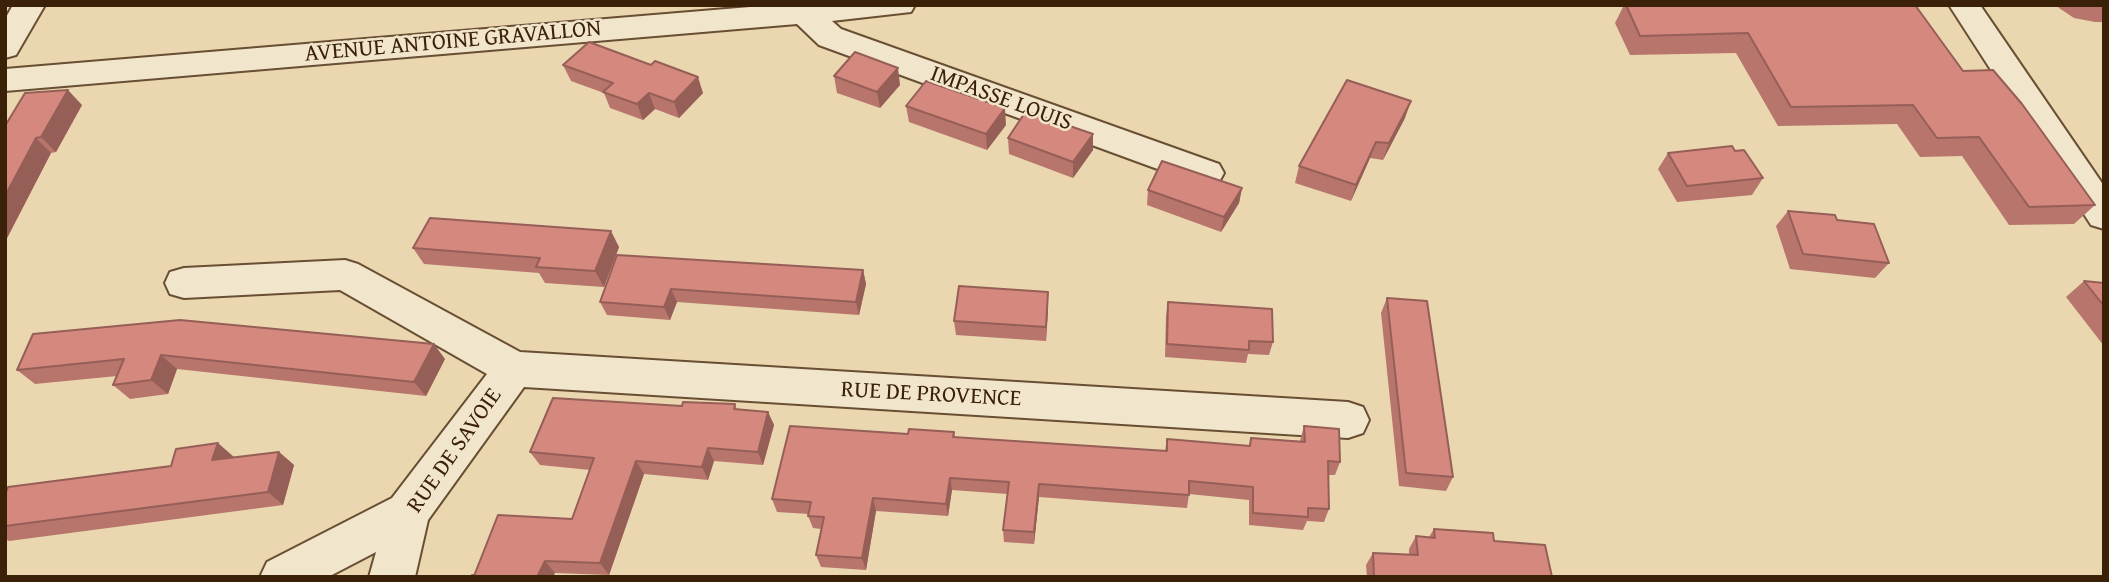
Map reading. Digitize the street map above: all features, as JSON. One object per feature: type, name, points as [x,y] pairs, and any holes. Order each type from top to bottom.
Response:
[{"type":"street","points":[[5,47],[30,5]]},
{"type":"street","name":"AVENUE ANTOINE GRAVALLON","points":[[5,79],[530,20],[804,13],[901,5]]},
{"type":"street","points":[[1964,5],[2104,215]]},
{"type":"street","name":"IMPASSE LOUIS","points":[[804,13],[830,37],[1206,173]]},
{"type":"street","points":[[184,283],[345,275],[514,369]]},
{"type":"street","name":"RUE DE PROVENCE","points":[[514,369],[1348,420]]},
{"type":"street","name":"RUE DE SAVOIE","points":[[392,577],[408,512],[514,369]]},
{"type":"street","points":[[283,577],[408,512]]},
{"type":"building","points":[[1626,5],[1915,5],[1963,71],[1993,70],[2022,104],[2095,205],[2029,207],[1979,137],[1937,138],[1913,105],[1791,107],[1748,33],[1640,36]]},
{"type":"building","points":[[589,42],[651,65],[655,61],[698,77],[674,102],[649,93],[637,104],[603,92],[613,83],[563,65]]},
{"type":"building","points":[[855,52],[898,68],[877,92],[834,76]]},
{"type":"building","points":[[1347,80],[1411,101],[1389,143],[1376,142],[1356,185],[1299,166]]},
{"type":"building","points":[[926,81],[1005,108],[986,134],[906,106]]},
{"type":"building","points":[[68,90],[41,137],[36,138],[5,196],[5,126],[25,93]]},
{"type":"building","points":[[1026,111],[1093,134],[1073,162],[1008,138]]},
{"type":"building","points":[[1732,146],[1735,151],[1744,150],[1763,178],[1687,186],[1668,153]]},
{"type":"building","points":[[1162,161],[1242,188],[1224,217],[1148,190]]},
{"type":"building","points":[[1788,211],[1835,215],[1837,220],[1874,224],[1889,263],[1803,254]]},
{"type":"building","points":[[430,218],[611,231],[595,271],[536,267],[540,258],[413,248]]},
{"type":"building","points":[[617,255],[863,270],[856,302],[671,289],[664,307],[600,302]]},
{"type":"building","points":[[2084,281],[2104,283],[2104,306]]},
{"type":"building","points":[[959,286],[1048,292],[1046,327],[954,321]]},
{"type":"building","points":[[1387,298],[1427,301],[1453,477],[1406,473]]},
{"type":"building","points":[[1168,302],[1272,309],[1273,342],[1249,341],[1249,350],[1167,344]]},
{"type":"building","points":[[180,320],[434,344],[414,382],[161,355],[151,380],[113,385],[124,359],[17,370],[33,334]]},
{"type":"building","points":[[553,398],[682,406],[683,402],[735,404],[734,409],[768,412],[758,452],[708,448],[702,467],[636,461],[600,563],[545,561],[537,577],[471,577],[474,576],[498,515],[572,519],[594,458],[530,452]]},
{"type":"building","points":[[790,426],[908,434],[909,429],[954,432],[953,437],[1167,451],[1167,439],[1250,446],[1251,438],[1305,442],[1304,426],[1339,429],[1340,462],[1328,461],[1329,509],[1308,508],[1308,517],[1253,513],[1253,487],[1189,481],[1189,495],[1039,484],[1034,532],[1003,530],[1009,482],[950,478],[946,504],[873,498],[862,558],[816,555],[824,517],[808,516],[811,502],[772,499]]},
{"type":"building","points":[[218,443],[212,460],[279,452],[268,492],[5,526],[5,494],[8,487],[171,466],[176,449]]},
{"type":"building","points":[[1434,529],[1493,533],[1494,541],[1545,545],[1552,577],[1374,577],[1373,553],[1418,555],[1416,536],[1435,538]]}]
